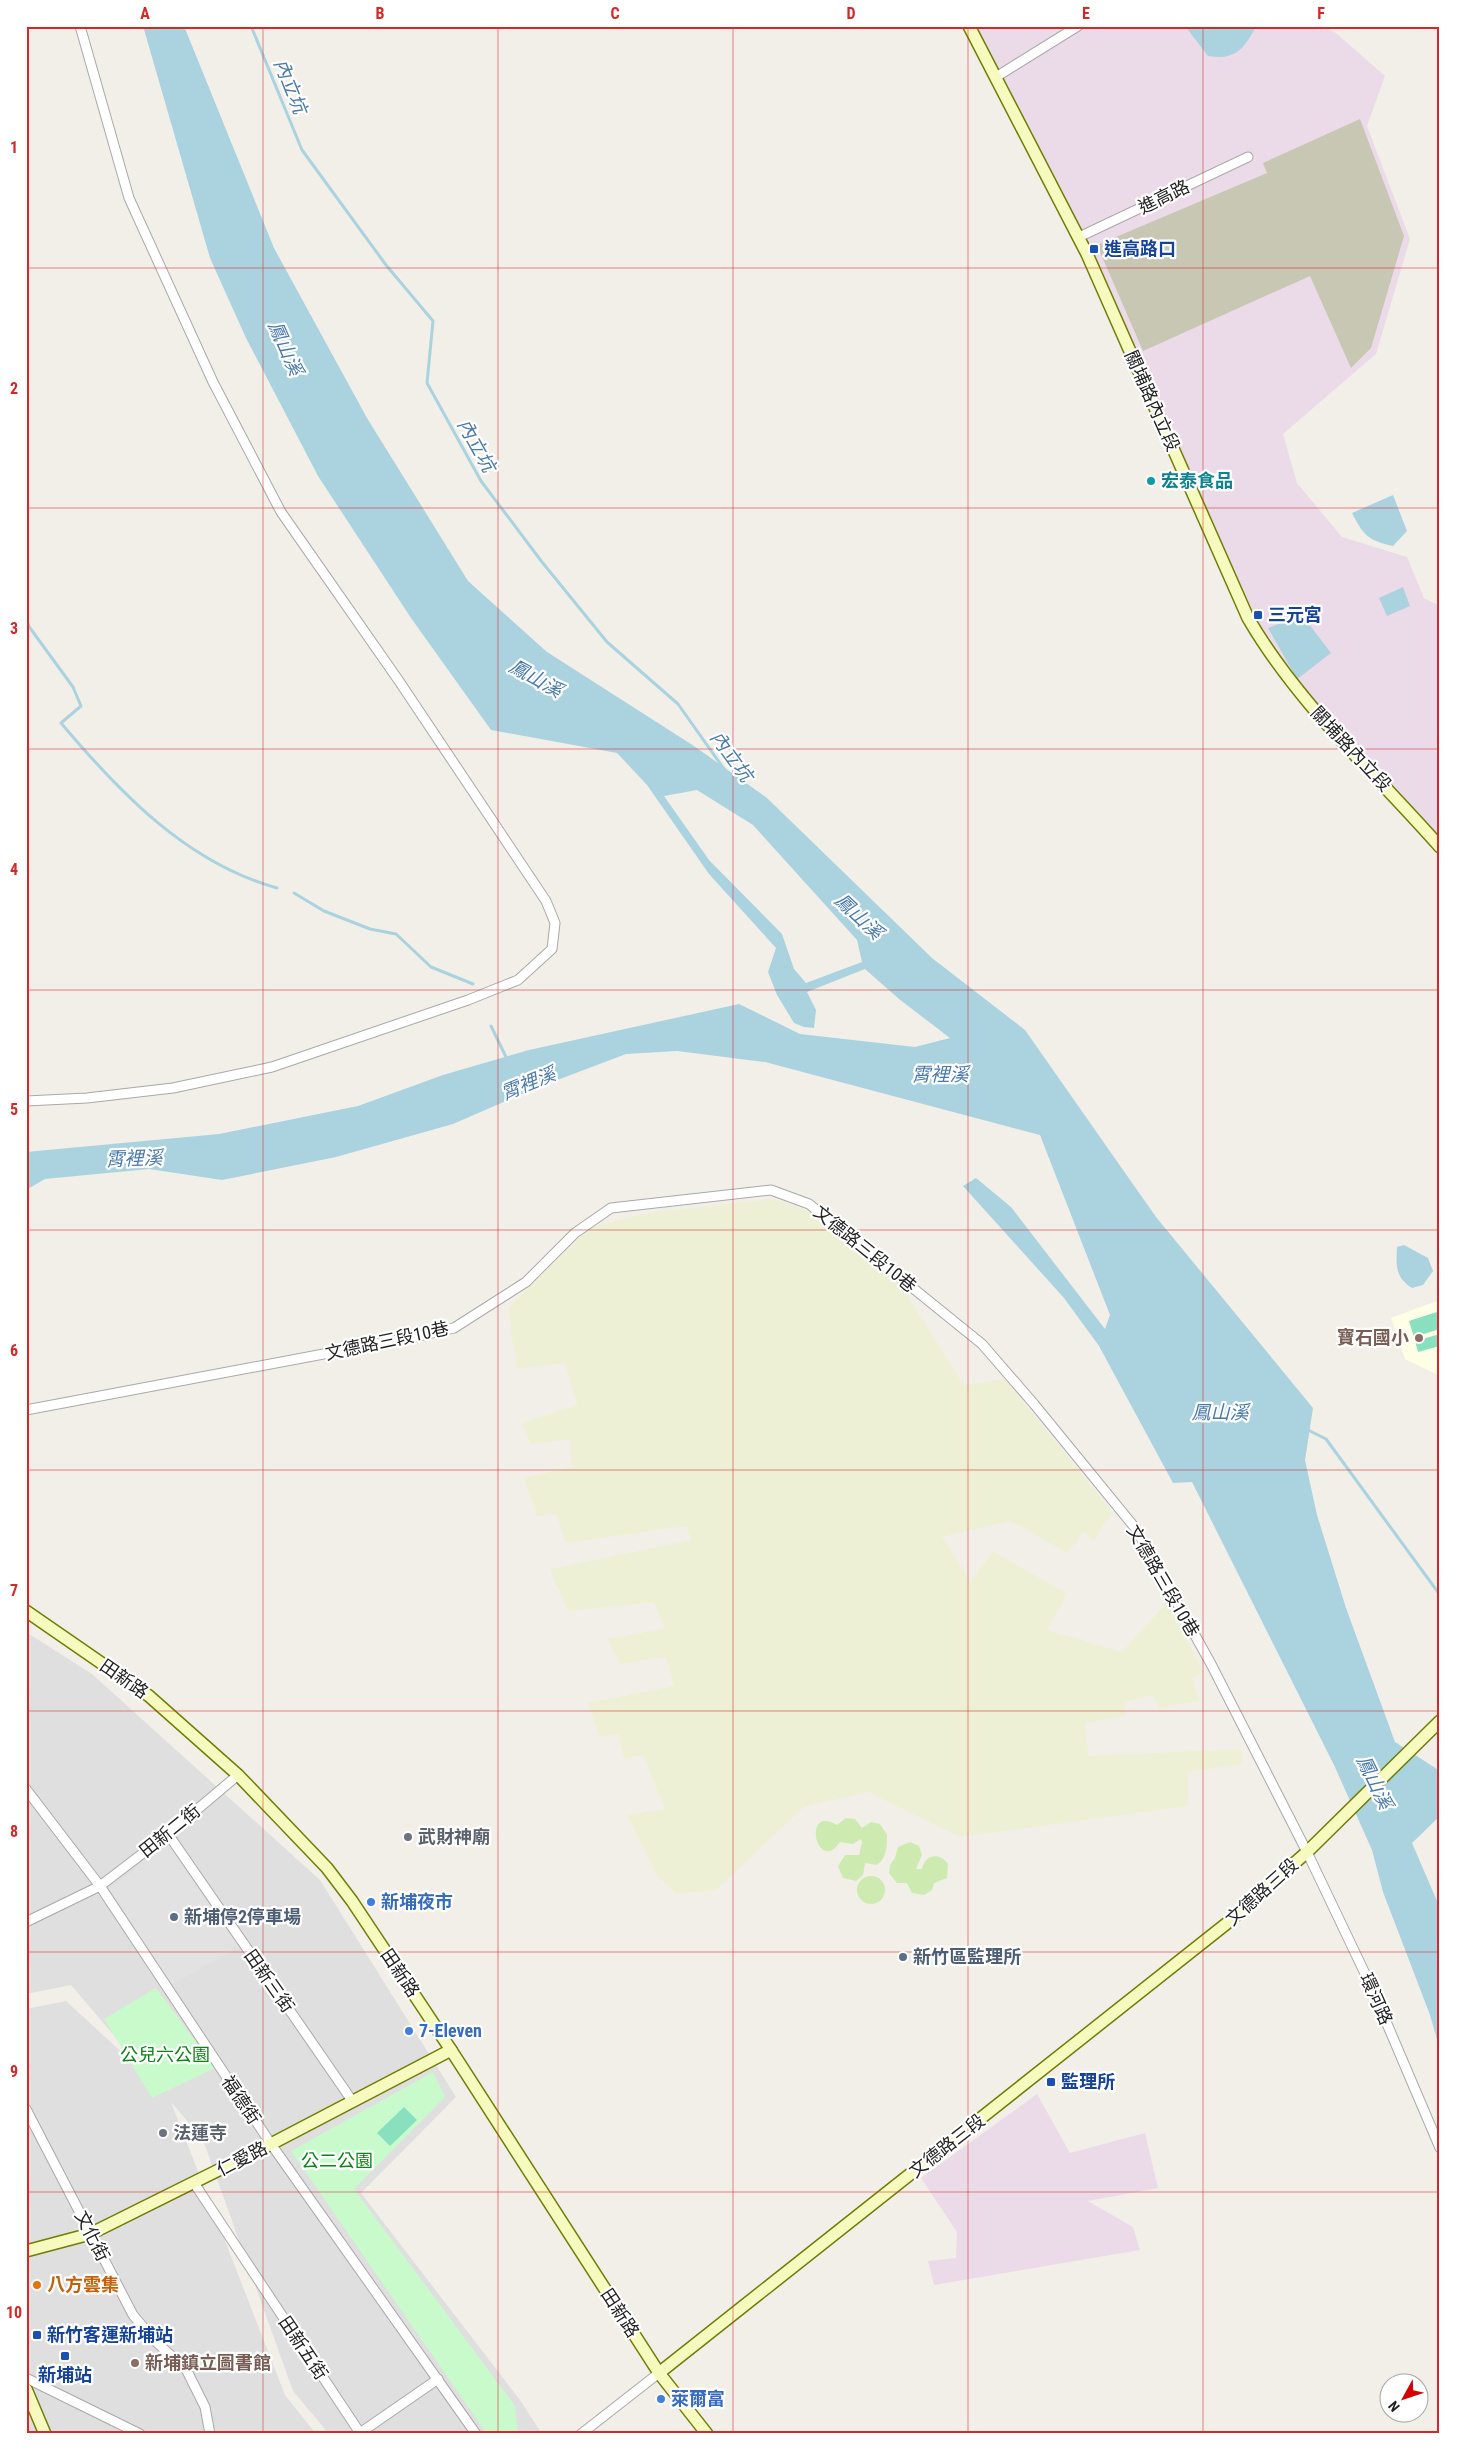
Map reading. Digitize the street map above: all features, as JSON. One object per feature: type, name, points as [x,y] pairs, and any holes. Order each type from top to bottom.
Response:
[{"type":"main road","name":"關埔路內立段","points":[[969,26],[1079,237],[1248,618],[1264,647],[1306,700],[1440,847]]},
{"type":"main road","name":"田新路","points":[[27,1612],[149,1696],[238,1775],[327,1868],[352,1901],[451,2050],[659,2373],[707,2434]]},
{"type":"main road","name":"文德路三段","points":[[659,2373],[1226,1924],[1307,1852],[1440,1721]]},
{"type":"main road","name":"仁愛路","points":[[26,2251],[90,2234],[271,2144],[451,2050]]},
{"type":"main road","points":[[26,2389],[45,2434]]},
{"type":"street","points":[[26,1101],[87,1098],[173,1088],[272,1067],[308,1055],[518,980],[552,949],[555,923],[541,893],[399,681],[281,512],[213,382],[129,198],[80,26]]},
{"type":"street","points":[[996,77],[1078,26]]},
{"type":"street","name":"進高路","points":[[1079,237],[1248,157]]},
{"type":"street","name":"文德路三段10巷","points":[[26,1410],[454,1328],[526,1282],[574,1233],[611,1208],[771,1190],[809,1204],[982,1344],[1034,1404],[1136,1529],[1211,1664],[1307,1852]]},
{"type":"street","name":"田新二街","points":[[26,1922],[100,1886],[168,1834],[238,1775]]},
{"type":"street","name":"福德街","points":[[26,1788],[100,1886],[271,2144],[476,2434]]},
{"type":"street","name":"田新三街","points":[[168,1834],[353,2102]]},
{"type":"street","name":"環河路","points":[[1307,1852],[1370,1984],[1440,2148]]},
{"type":"street","name":"文化街","points":[[26,2109],[133,2315],[154,2340],[186,2369],[205,2407],[210,2434]]},
{"type":"street","name":"田新五街","points":[[194,2183],[360,2433],[438,2379]]},
{"type":"street","name":"文德路三段","points":[[581,2434],[659,2373]]},
{"type":"street","points":[[26,2378],[140,2434]]},
{"type":"shaded area","points":[[971,26],[1322,26],[1336,33],[1385,76],[1367,126],[1410,239],[1376,354],[1283,434],[1297,483],[1342,537],[1407,557],[1424,598],[1440,606],[1440,842],[1299,685],[1266,640],[1016,105]]},
{"type":"shaded area","points":[[1360,119],[1404,236],[1371,348],[1351,368],[1310,276],[1143,351],[1097,245],[1267,173],[1263,163]]},
{"type":"shaded area","points":[[773,1199],[808,1210],[902,1287],[964,1385],[1005,1379],[1112,1512],[1094,1541],[1084,1532],[1067,1553],[1010,1521],[942,1537],[971,1581],[993,1551],[1067,1594],[1047,1630],[1122,1652],[1168,1601],[1203,1672],[1192,1678],[1199,1701],[1159,1708],[1153,1695],[1124,1702],[1126,1716],[1085,1723],[1088,1756],[1241,1749],[1243,1764],[1188,1772],[1188,1806],[960,1837],[868,1792],[804,1807],[716,1890],[677,1894],[657,1876],[627,1815],[665,1809],[643,1755],[624,1758],[618,1734],[600,1737],[588,1703],[674,1686],[666,1657],[620,1664],[607,1639],[665,1629],[654,1602],[568,1611],[550,1569],[692,1540],[686,1526],[566,1543],[556,1514],[537,1516],[524,1478],[572,1467],[570,1439],[530,1444],[522,1423],[577,1405],[565,1363],[517,1369],[508,1308],[589,1228],[646,1213]]},
{"type":"shaded area","name":"寶石國小","points":[[1440,1300],[1440,1376],[1405,1359],[1391,1318]]},
{"type":"shaded area","points":[[26,1632],[92,1674],[320,1880],[456,2097],[361,2193],[520,2400],[542,2434],[329,2434],[293,2391],[203,2140],[171,2102],[285,2395],[316,2434],[26,2434],[26,2009],[66,2001],[153,2081],[71,1985],[26,1994]]},
{"type":"shaded area","name":"新埔停2停車場","points":[[169,1842],[241,1946],[171,1985],[109,1889]]},
{"type":"shaded area","points":[[1037,2094],[1070,2153],[1145,2133],[1158,2188],[1088,2201],[1133,2227],[1140,2250],[934,2285],[928,2261],[956,2258],[957,2232],[921,2178]]},
{"type":"green space","points":[[1440,1311],[1440,1329],[1414,1337],[1409,1321]]},
{"type":"green space","points":[[1440,1334],[1440,1346],[1418,1352],[1415,1341]]},
{"type":"green space","points":[[846,1818],[855,1819],[862,1828],[871,1822],[880,1824],[887,1835],[886,1852],[880,1863],[876,1865],[865,1863],[863,1875],[856,1881],[843,1878],[838,1866],[845,1855],[859,1855],[861,1839],[853,1844],[840,1842],[832,1850],[825,1851],[819,1846],[816,1838],[816,1830],[819,1824],[826,1821],[837,1825]]},
{"type":"green space","points":[[910,1842],[919,1846],[922,1855],[916,1869],[922,1869],[926,1860],[933,1856],[945,1860],[948,1864],[947,1878],[934,1883],[932,1890],[924,1895],[912,1893],[907,1883],[897,1883],[889,1873],[890,1865],[895,1858],[898,1847]]},
{"type":"green space","points":[[871,1876],[881,1880],[885,1890],[881,1900],[871,1904],[861,1900],[857,1890],[861,1880]]},
{"type":"green space","name":"公兒六公園","points":[[156,1988],[215,2068],[152,2098],[104,2019]]},
{"type":"green space","name":"公二公園","points":[[433,2072],[445,2097],[354,2189],[515,2406],[518,2434],[487,2434],[291,2151]]},
{"type":"green space","points":[[404,2107],[417,2120],[390,2146],[377,2133]]},
{"type":"water","name":"鳳山溪","points":[[143,26],[184,26],[274,248],[367,418],[468,581],[547,652],[694,746],[767,798],[932,958],[1025,1030],[1156,1217],[1313,1408],[1305,1460],[1317,1515],[1346,1608],[1395,1742],[1440,1771],[1440,1816],[1412,1843],[1440,1908],[1440,2050],[1430,2015],[1383,1892],[1372,1850],[1334,1765],[1192,1482],[1173,1483],[1099,1346],[1064,1298],[963,1186],[976,1178],[1011,1207],[1105,1329],[1110,1315],[1040,1135],[765,1062],[677,1051],[626,1054],[531,1090],[453,1124],[336,1157],[222,1180],[149,1169],[45,1179],[26,1190],[26,1152],[219,1134],[358,1106],[443,1075],[529,1050],[739,1004],[800,1034],[915,1047],[950,1038],[899,999],[865,969],[807,992],[816,1010],[814,1028],[794,1023],[777,995],[768,972],[776,948],[709,874],[647,785],[617,753],[491,730],[411,618],[318,476],[246,338],[210,258]],"holes":[[[697,790],[753,825],[857,940],[862,962],[806,983],[794,969],[782,934],[709,860],[664,796]]]},
{"type":"water","points":[[1185,26],[1256,26],[1248,41],[1238,51],[1225,57],[1217,57],[1208,56]]},
{"type":"water","points":[[1393,495],[1407,531],[1393,546],[1378,542],[1363,532],[1352,513]]},
{"type":"water","points":[[1403,587],[1410,606],[1387,616],[1379,598]]},
{"type":"water","points":[[1302,615],[1331,653],[1297,679],[1268,628]]},
{"type":"water","points":[[1404,1245],[1428,1258],[1433,1271],[1423,1285],[1412,1288],[1402,1280],[1397,1265],[1397,1247]]},
{"type":"waterway","name":"內立坑","points":[[251,26],[302,150],[386,265],[433,321],[427,383],[481,481],[542,562],[607,642],[678,704],[724,769]]},
{"type":"waterway","points":[[26,619],[30,628],[73,687],[81,706],[61,723],[107,775],[157,822],[185,843],[214,862],[244,877],[277,888]]},
{"type":"waterway","points":[[294,893],[324,911],[370,929],[396,934],[431,967],[473,984]]},
{"type":"waterway","points":[[491,1026],[507,1059]]},
{"type":"waterway","points":[[1306,1429],[1326,1439],[1440,1595]]},
{"type":"place","name":"進高路口","points":[[1094,249]]},
{"type":"place","name":"宏泰食品","points":[[1151,481]]},
{"type":"place","name":"三元宮","points":[[1258,615]]},
{"type":"place","name":"寶石國小","points":[[1419,1338]]},
{"type":"place","name":"武財神廟","points":[[408,1837]]},
{"type":"place","name":"新埔夜市","points":[[371,1902]]},
{"type":"place","name":"新埔停2停車場","points":[[174,1917]]},
{"type":"place","name":"新竹區監理所","points":[[903,1957]]},
{"type":"place","name":"7-Eleven","points":[[409,2031]]},
{"type":"place","name":"監理所","points":[[1051,2082]]},
{"type":"place","name":"法蓮寺","points":[[163,2133]]},
{"type":"place","name":"八方雲集","points":[[37,2285]]},
{"type":"place","name":"新竹客運新埔站","points":[[37,2335]]},
{"type":"place","name":"新埔站","points":[[65,2356]]},
{"type":"place","name":"新埔鎮立圖書館","points":[[135,2363]]},
{"type":"place","name":"萊爾富","points":[[661,2399]]},
{"type":"water label","name":"霄裡溪","points":[[940,1074]]},
{"type":"water label","name":"霄裡溪","points":[[528,1083]]},
{"type":"water label","name":"霄裡溪","points":[[134,1158]]}]
